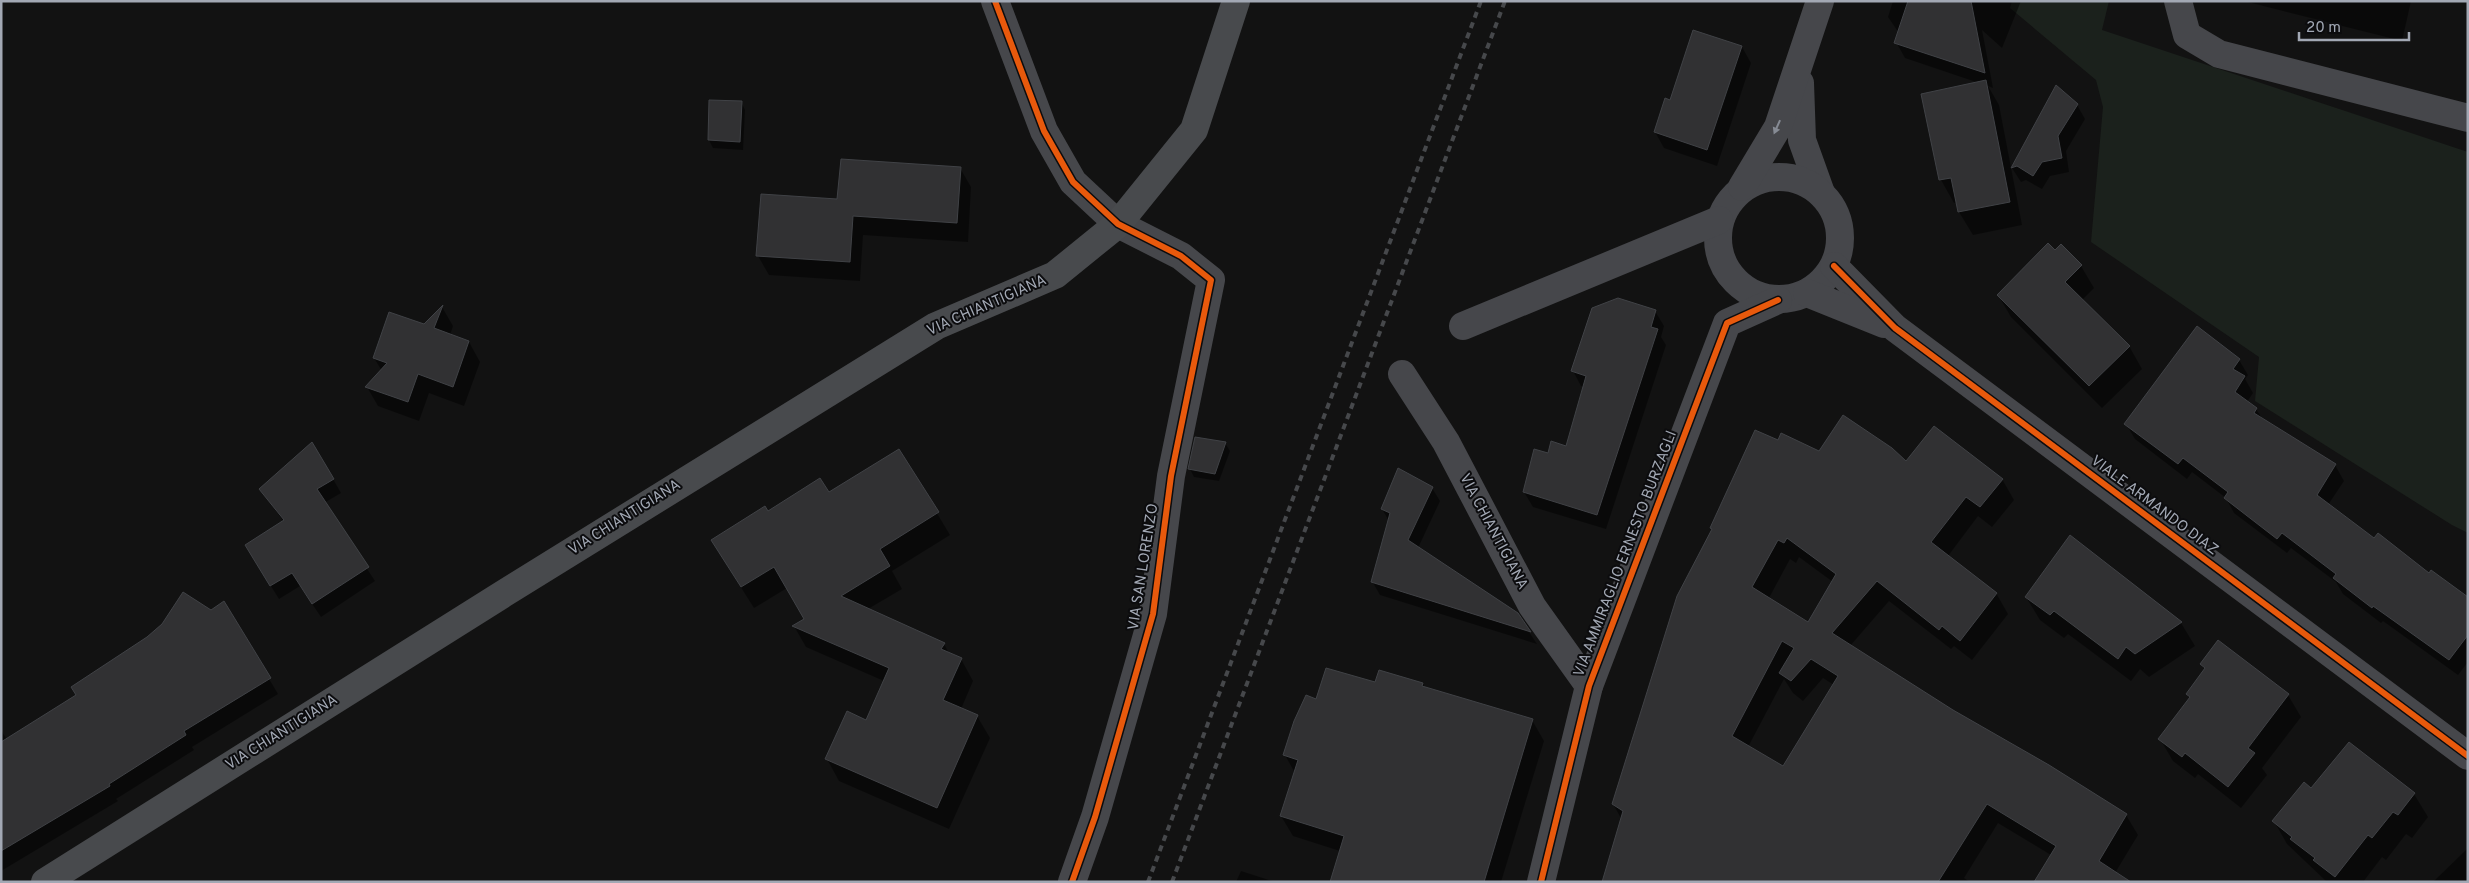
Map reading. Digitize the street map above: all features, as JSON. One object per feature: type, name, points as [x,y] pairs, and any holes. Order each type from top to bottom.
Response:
[{"type":"main road","name":"VIA CHIANTIGIANA","points":[[45,882],[503,594],[936,326],[1055,275],[1118,224],[1194,130],[1236,1]]},
{"type":"street","points":[[995,1],[1044,131],[1073,182],[1118,224]]},
{"type":"street","name":"VIA AMMIRAGLIO ERNESTO BURZAGLI","points":[[1778,300],[1759,296],[1743,288],[1729,274],[1720,258],[1717,239],[1720,220],[1728,202],[1742,187],[1778,127],[1820,1]]},
{"type":"street","points":[[2178,1],[2187,35],[2219,54],[2468,118]]},
{"type":"street","name":"VIA AMMIRAGLIO ERNESTO BURZAGLI","points":[[1799,64],[1802,140],[1821,193]]},
{"type":"street","name":"VIA AMMIRAGLIO ERNESTO BURZAGLI","points":[[1541,882],[1589,686],[1727,323],[1778,300],[1807,293],[1822,282],[1834,266],[1840,247],[1840,227],[1833,208],[1821,193],[1803,181],[1783,176],[1761,178],[1742,187]]},
{"type":"street","points":[[1463,326],[1720,220]]},
{"type":"street","name":"VIA SAN LORENZO","points":[[1072,882],[1094,817],[1153,614],[1171,476],[1211,280],[1181,256],[1118,224]]},
{"type":"street","name":"VIALE ARMANDO DIAZ","points":[[1834,266],[1895,328],[2468,756]]},
{"type":"street","name":"VIALE ARMANDO DIAZ","points":[[1807,293],[1895,328]]},
{"type":"street","name":"VIA CHIANTIGIANA","points":[[1402,374],[1446,442],[1532,606],[1589,686]]},
{"type":"shaded area","points":[[2012,1],[2109,1],[2102,30],[2468,152],[2468,533],[2452,525],[2255,401],[2259,357],[2091,242],[2103,107],[2096,80],[2010,8]]},
{"type":"building","points":[[1908,1],[1971,1],[1985,73],[1894,43]]},
{"type":"building","points":[[1693,30],[1742,46],[1707,150],[1654,132],[1665,98],[1670,100]]},
{"type":"building","points":[[1986,80],[2010,202],[1958,212],[1951,178],[1939,180],[1921,94]]},
{"type":"building","points":[[2056,85],[2078,104],[2058,136],[2062,158],[2042,162],[2033,176],[2017,166],[2011,168]]},
{"type":"building","points":[[709,100],[742,101],[740,142],[708,140]]},
{"type":"building","points":[[841,159],[961,167],[957,223],[853,216],[850,262],[756,256],[761,194],[837,199]]},
{"type":"building","points":[[2048,243],[2055,250],[2061,244],[2082,265],[2065,282],[2130,346],[2089,386],[1997,295]]},
{"type":"building","points":[[1618,298],[1656,310],[1651,327],[1658,329],[1597,515],[1523,492],[1534,449],[1548,453],[1551,441],[1566,446],[1586,376],[1571,371],[1592,308]]},
{"type":"building","points":[[443,305],[434,328],[469,341],[453,387],[418,374],[408,402],[365,387],[387,363],[373,358],[389,312],[424,324]]},
{"type":"building","points":[[2197,326],[2240,359],[2233,369],[2245,376],[2235,392],[2257,408],[2254,413],[2336,464],[2317,495],[2374,538],[2378,533],[2429,573],[2431,570],[2468,597],[2468,635],[2449,660],[2373,606],[2372,608],[2333,578],[2336,574],[2282,533],[2277,539],[2224,498],[2228,492],[2183,458],[2178,464],[2124,424]]},
{"type":"building","points":[[1843,415],[1892,448],[1906,461],[1934,426],[2003,479],[1980,507],[1966,497],[1931,542],[1997,593],[1960,641],[1942,626],[1939,630],[1877,581],[1832,633],[1953,710],[2049,765],[2127,814],[2099,861],[2131,882],[2034,882],[2056,846],[1987,804],[1938,882],[1602,882],[1623,811],[1612,804],[1677,596],[1712,529],[1710,528],[1755,430],[1778,440],[1781,433],[1819,451]],"holes":[[[1787,538],[1836,574],[1808,622],[1752,587],[1778,540],[1784,543]],[[1782,641],[1794,648],[1779,673],[1791,681],[1811,659],[1838,676],[1783,766],[1732,736]]]},
{"type":"building","points":[[1195,437],[1226,442],[1215,474],[1188,469]]},
{"type":"building","points":[[312,442],[334,479],[317,489],[369,567],[312,604],[292,573],[270,586],[245,545],[284,520],[259,489]]},
{"type":"building","points":[[899,449],[939,512],[880,549],[890,566],[841,596],[945,643],[941,649],[962,658],[943,700],[978,715],[937,808],[825,759],[847,711],[866,720],[889,668],[792,626],[804,619],[774,567],[741,587],[711,540],[765,506],[768,511],[820,478],[829,492]]},
{"type":"building","points":[[1398,468],[1433,487],[1408,540],[1518,613],[1531,632],[1371,582],[1390,513],[1381,509]]},
{"type":"building","points":[[2070,535],[2182,622],[2135,654],[2126,647],[2118,659],[2054,611],[2050,615],[2025,597]]},
{"type":"building","points":[[183,592],[211,610],[224,601],[271,678],[184,731],[186,735],[109,784],[110,786],[1,851],[1,742],[76,695],[71,687],[147,637],[162,624]]},
{"type":"building","points":[[2218,640],[2289,694],[2248,748],[2255,753],[2228,787],[2185,753],[2182,757],[2158,739],[2190,697],[2186,694],[2205,668],[2200,664]]},
{"type":"building","points":[[1326,668],[1375,682],[1379,670],[1423,683],[1422,686],[1533,719],[1484,882],[1330,882],[1344,836],[1280,816],[1298,760],[1283,755],[1294,721],[1306,695],[1316,699]]},
{"type":"building","points":[[2349,742],[2415,793],[2398,815],[2393,812],[2372,838],[2368,835],[2335,877],[2313,860],[2315,858],[2290,839],[2292,837],[2272,821],[2304,782],[2311,788]]},
{"type":"railway","points":[[1148,882],[1481,1]]},
{"type":"railway","points":[[1172,882],[1505,1]]},
{"type":"cycle path","points":[[995,1],[1044,131],[1073,182],[1118,224],[1181,256],[1211,280],[1171,476],[1153,614],[1095,817],[1072,882]]},
{"type":"cycle path","points":[[1834,266],[1895,328],[2468,756]]},
{"type":"cycle path","points":[[1541,882],[1589,686],[1727,323],[1778,300]]}]
